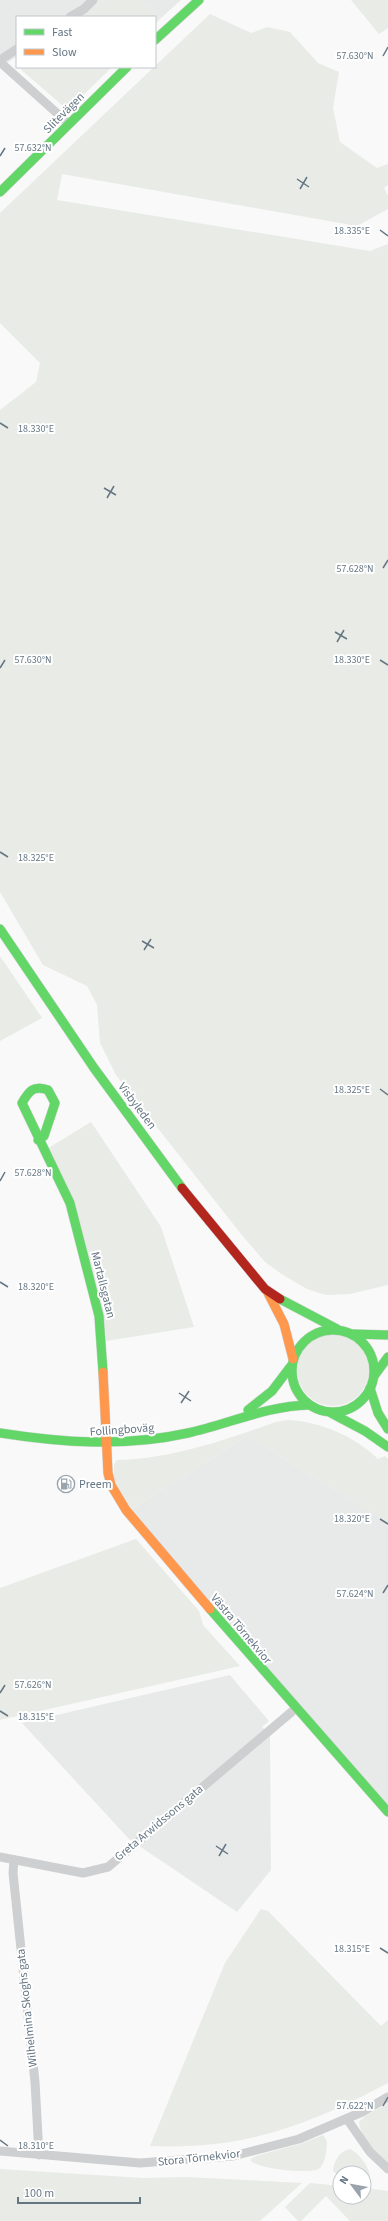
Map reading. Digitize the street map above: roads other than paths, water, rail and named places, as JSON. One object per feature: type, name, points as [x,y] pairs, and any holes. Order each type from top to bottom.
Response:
[{"type":"main road","points":[[156,39],[199,0]]},
{"type":"main road","name":"Slitevägen","points":[[0,192],[126,68]]},
{"type":"main road","name":"Visbyleden","points":[[0,929],[94,1068],[189,1197],[265,1289],[286,1325],[291,1341],[292,1363]]},
{"type":"main road","name":"Martallsgatan","points":[[38,1140],[44,1136],[55,1103],[48,1090],[39,1087],[30,1090],[22,1102],[38,1140],[70,1203],[99,1316],[107,1445]]},
{"type":"main road","name":"Visbyleden","points":[[265,1289],[302,1313],[337,1330]]},
{"type":"main road","points":[[388,1335],[352,1334],[337,1330],[320,1331],[309,1336],[297,1349],[292,1363],[292,1376],[296,1390],[310,1405],[330,1412],[360,1428],[388,1447]]},
{"type":"main road","points":[[352,1334],[368,1349],[372,1359],[374,1376]]},
{"type":"main road","points":[[330,1412],[345,1410],[362,1400],[370,1388],[374,1376],[388,1357]]},
{"type":"main road","name":"Follingboväg","points":[[243,1415],[272,1392],[292,1363]]},
{"type":"main road","points":[[370,1388],[378,1413],[388,1429]]},
{"type":"main road","name":"Follingboväg","points":[[0,1433],[60,1442],[107,1445],[130,1444],[180,1435],[243,1415],[278,1406],[310,1405]]},
{"type":"main road","name":"Västra Törnekvior","points":[[107,1445],[109,1478],[120,1502],[216,1618],[295,1709],[388,1812]]},
{"type":"street","points":[[72,16],[84,9],[93,0]]},
{"type":"street","points":[[16,50],[0,61],[69,124]]},
{"type":"street","name":"Greta Arwidssons gata","points":[[0,1858],[83,1873],[108,1866],[295,1709]]},
{"type":"street","name":"Wilhelmina Skoghs gata","points":[[14,1860],[13,1872],[35,2082],[39,2155]]},
{"type":"street","name":"Stora Törnekvior","points":[[0,2151],[140,2163],[233,2156],[299,2139],[347,2119],[388,2097]]},
{"type":"street","points":[[347,2119],[370,2152],[388,2170]]},
{"type":"place","name":"Preem","points":[[66,1484]]}]
